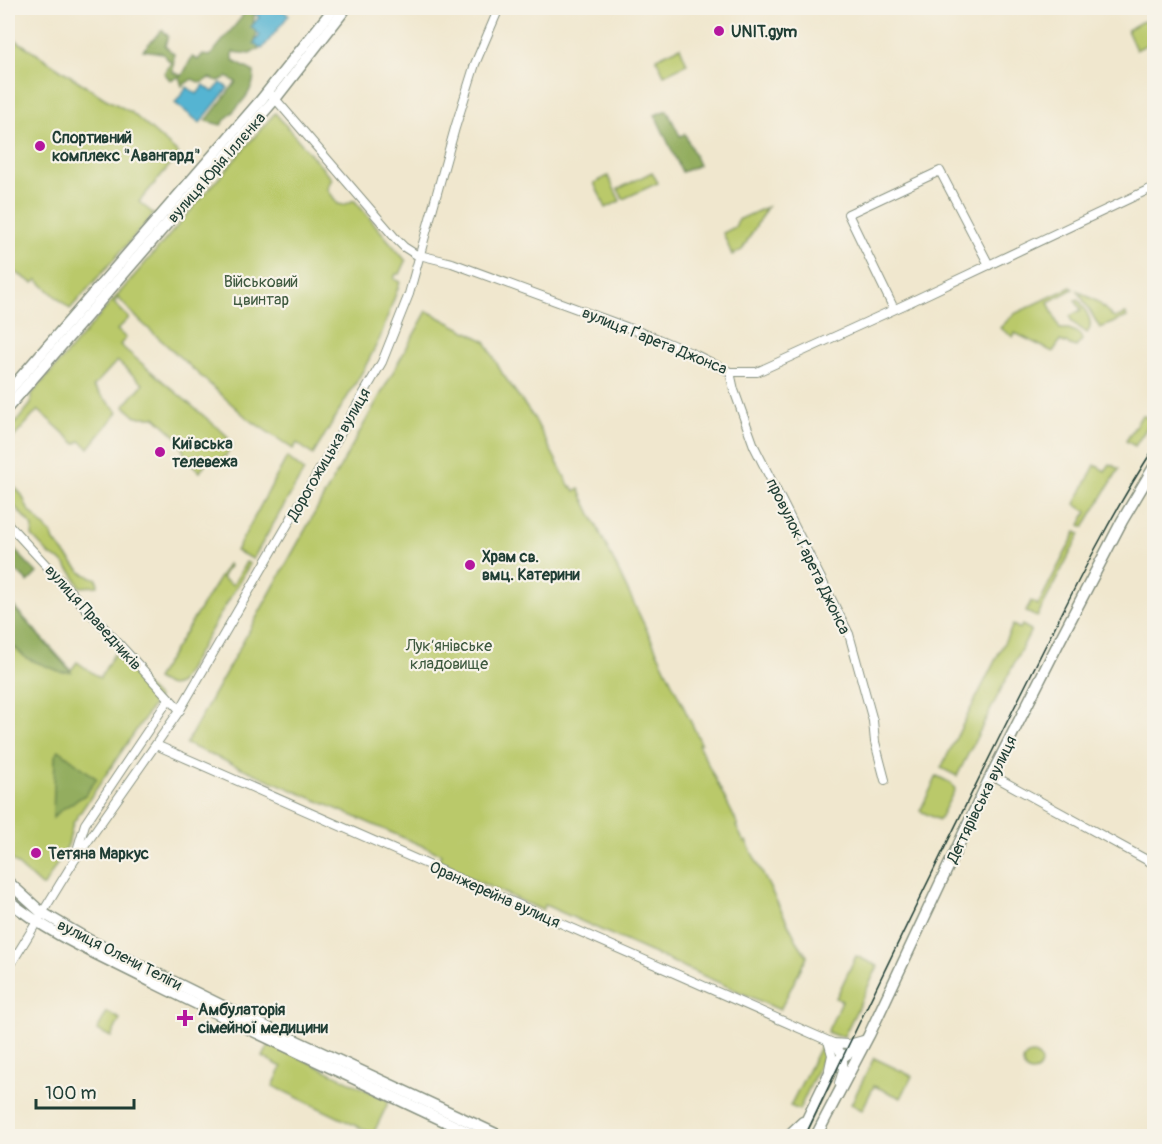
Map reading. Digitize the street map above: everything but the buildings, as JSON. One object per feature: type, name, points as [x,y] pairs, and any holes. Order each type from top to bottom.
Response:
[{"type":"main road","name":"вулиця Юрія Іллєнка","points":[[272,95],[334,8]]},
{"type":"main road","name":"вулиця Юрія Іллєнка","points":[[8,392],[77,319],[346,8]]},
{"type":"main road","name":"вулиця Юрія Іллєнка","points":[[8,407],[77,319]]},
{"type":"main road","name":"Дегтярівська вулиця","points":[[819,1134],[992,775],[1100,562],[1155,467]]},
{"type":"main road","name":"вулиця Олени Теліги","points":[[8,882],[38,917],[500,1137]]},
{"type":"main road","name":"вулиця Олени Теліги","points":[[8,900],[208,1009],[476,1137]]},
{"type":"main road","points":[[799,1137],[834,1064],[843,1056],[854,1051],[866,1037]]},
{"type":"main road","points":[[788,1137],[808,1118]]},
{"type":"street","name":"Дорогожицька вулиця","points":[[8,969],[74,861],[180,710],[382,362],[409,294],[454,128],[475,64],[499,8]]},
{"type":"street","name":"вулиця Ґарета Джонса","points":[[272,95],[404,247],[419,255],[462,266],[656,338],[730,372],[757,372],[1155,187]]},
{"type":"street","points":[[894,309],[848,214],[935,173],[940,171],[989,266]]},
{"type":"street","name":"провулок Ґарета Джонса","points":[[730,372],[754,446],[849,634],[873,721],[875,742],[885,780]]},
{"type":"street","name":"вулиця Праведників","points":[[8,524],[180,710]]},
{"type":"street","name":"Дорогожицька вулиця","points":[[74,861],[85,824],[169,699]]},
{"type":"street","name":"Оранжерейна вулиця","points":[[156,745],[830,1042]]},
{"type":"street","points":[[992,775],[1155,864]]},
{"type":"street","points":[[830,1042],[848,1044],[866,1037]]},
{"type":"street","points":[[826,1116],[828,1105],[844,1067],[843,1056],[830,1042]]},
{"type":"street","points":[[824,1084],[832,1055],[830,1042]]},
{"type":"green space","points":[[238,8],[251,8],[255,13],[253,23],[257,32],[255,41],[260,48],[250,54],[233,52],[233,61],[254,72],[253,80],[243,101],[221,125],[206,121],[236,82],[227,77],[219,81],[209,78],[201,83],[192,79],[182,86],[179,77],[170,80],[164,73],[171,63],[162,53],[143,50],[162,30],[168,36],[165,46],[174,54],[173,72],[182,76],[192,57],[198,60],[202,55],[210,56],[242,17],[243,11]]},
{"type":"green space","points":[[1154,19],[1154,41],[1136,50],[1127,30],[1141,22]]},
{"type":"green space","name":"Спортивний комплекс \"Авангард\"","points":[[8,35],[104,98],[131,112],[179,154],[139,202],[154,214],[70,309],[37,280],[33,283],[10,269],[8,272]]},
{"type":"green space","points":[[680,47],[687,64],[664,75],[656,58]]},
{"type":"green space","points":[[667,110],[680,136],[685,134],[699,165],[682,172],[655,115]]},
{"type":"green space","name":"Військовий цвинтар","points":[[275,113],[332,179],[328,190],[338,204],[344,205],[354,200],[406,261],[400,274],[396,274],[394,279],[400,282],[380,338],[313,455],[297,443],[293,449],[247,418],[140,321],[118,298],[114,303],[129,318],[117,330],[126,338],[120,345],[224,433],[233,445],[220,464],[208,459],[200,472],[185,457],[180,440],[155,417],[136,417],[124,406],[143,384],[117,361],[93,387],[118,412],[89,448],[80,441],[76,444],[38,410],[8,444],[8,432],[31,404],[31,395]]},
{"type":"green space","points":[[652,172],[658,183],[623,199],[618,189]]},
{"type":"green space","points":[[608,176],[620,201],[606,208],[594,183]]},
{"type":"green space","points":[[767,207],[742,250],[732,255],[723,233],[735,227],[738,220]]},
{"type":"green space","points":[[1071,287],[1073,289],[1048,302],[1060,329],[1069,329],[1080,334],[1082,340],[1076,347],[1060,341],[1053,352],[1015,333],[1013,337],[1000,328],[1014,314]]},
{"type":"green space","points":[[1078,291],[1098,302],[1114,318],[1126,314],[1127,317],[1100,328]]},
{"type":"green space","points":[[1079,299],[1090,320],[1087,333],[1072,322],[1070,316],[1081,310],[1075,300]]},
{"type":"green space","name":"Лукʼянівське кладовище","points":[[427,311],[485,341],[502,373],[534,418],[570,487],[572,486],[575,491],[579,489],[701,743],[698,744],[738,825],[736,826],[807,956],[780,1010],[545,905],[542,910],[438,864],[441,854],[186,744]]},
{"type":"green space","points":[[1142,415],[1152,420],[1135,446],[1126,441]]},
{"type":"green space","points":[[287,457],[304,471],[253,559],[236,551]]},
{"type":"green space","points":[[1110,464],[1119,469],[1084,527],[1080,525],[1087,512],[1075,504],[1095,465],[1105,471]]},
{"type":"green space","points":[[8,480],[22,495],[28,509],[52,535],[54,541],[82,573],[97,579],[98,586],[80,587],[62,561],[51,556],[32,536],[33,527],[8,499]]},
{"type":"green space","points":[[1076,532],[1080,534],[1037,617],[1026,612],[1031,601],[1038,605]]},
{"type":"green space","points":[[8,543],[37,573],[28,582],[14,569],[8,574]]},
{"type":"green space","points":[[246,562],[250,564],[180,683],[170,686],[156,679],[228,564],[222,578],[233,585]]},
{"type":"green space","points":[[8,600],[71,670],[77,662],[100,678],[114,654],[158,698],[73,823],[68,845],[44,886],[41,886],[8,856]]},
{"type":"green space","points":[[8,601],[71,672],[61,672],[26,658],[8,641]]},
{"type":"green space","points":[[1013,625],[1020,629],[1022,625],[1031,630],[957,776],[941,768]]},
{"type":"green space","points":[[59,750],[97,779],[85,795],[61,810],[53,818],[55,756]]},
{"type":"green space","points":[[937,776],[951,783],[955,789],[939,820],[920,811]]},
{"type":"green space","points":[[856,956],[878,966],[844,1036],[837,1036],[827,1032],[842,1001],[836,998]]},
{"type":"green space","points":[[107,1012],[120,1019],[111,1037],[97,1030]]},
{"type":"green space","points":[[270,1043],[389,1101],[373,1134],[273,1086],[282,1067],[263,1057]]},
{"type":"green space","points":[[821,1045],[825,1051],[824,1055],[799,1110],[790,1106]]},
{"type":"green space","points":[[1032,1054],[1038,1057],[1041,1063],[1038,1069],[1032,1072],[1026,1069],[1023,1063],[1026,1057]]},
{"type":"green space","points":[[874,1058],[912,1076],[901,1098],[874,1086],[862,1110],[851,1104]]},
{"type":"water","points":[[252,8],[279,8],[289,15],[262,49],[254,43],[260,35],[251,27],[259,17],[250,10]]},
{"type":"water","points":[[221,83],[228,88],[200,123],[175,103],[187,87],[197,94],[204,85],[213,92]]},
{"type":"tram line","points":[[805,1136],[1064,609],[1098,543],[1154,448]]},
{"type":"place","name":"UNIT.gym","points":[[719,31]]},
{"type":"place","name":"Спортивний комплекс \"Авангард\"","points":[[40,146]]},
{"type":"place","name":"Київська телевежа","points":[[160,452]]},
{"type":"place","name":"Храм св. вмц. Катерини","points":[[470,565]]},
{"type":"place","name":"Тетяна Маркус","points":[[36,853]]},
{"type":"place","name":"Амбулаторія сімейної медицини","points":[[185,1018]]}]
